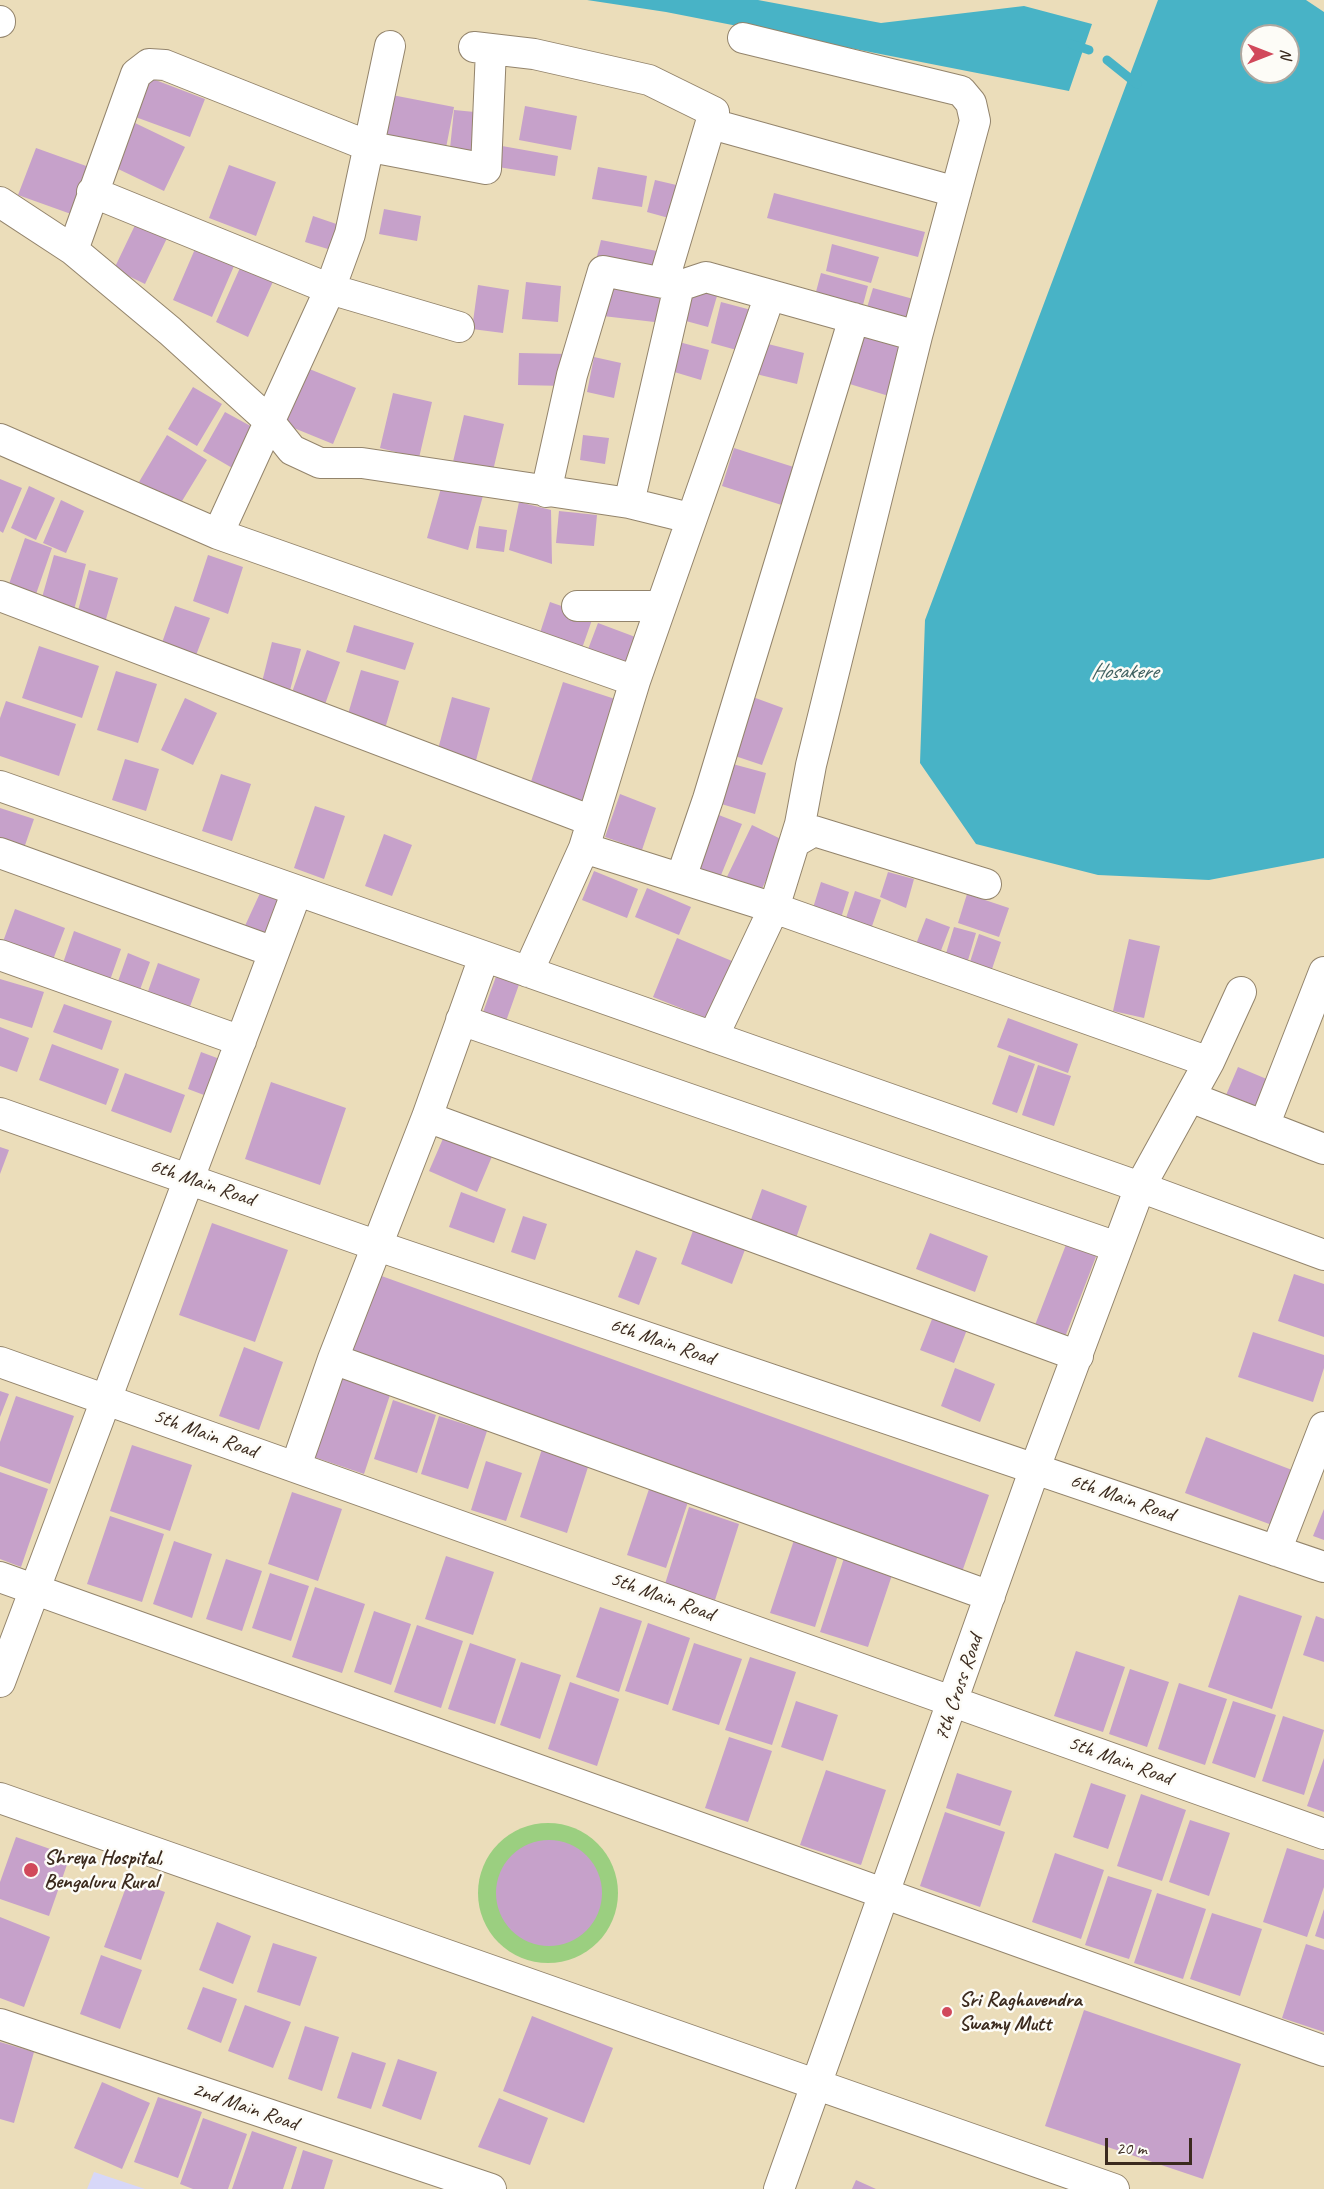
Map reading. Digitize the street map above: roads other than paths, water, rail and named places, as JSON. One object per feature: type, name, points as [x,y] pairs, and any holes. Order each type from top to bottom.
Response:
[{"type":"street","points":[[713,1037],[774,908],[795,842],[917,336],[975,121],[971,103],[961,91],[743,38]]},
{"type":"street","points":[[218,534],[268,420],[330,289],[350,234],[371,147],[390,46]]},
{"type":"street","points":[[73,250],[136,74],[149,64],[165,65],[371,147],[486,169],[483,48],[534,54],[649,80],[714,112],[671,284],[629,503]]},
{"type":"street","points":[[719,126],[956,192]]},
{"type":"street","points":[[92,192],[330,289],[459,327]]},
{"type":"street","points":[[0,202],[73,250],[170,332],[268,420],[292,450],[320,463],[362,463],[629,503],[690,518]]},
{"type":"street","points":[[546,492],[572,375],[603,272],[671,284],[706,277],[917,336]]},
{"type":"street","points":[[528,972],[588,834],[634,681],[770,295]]},
{"type":"street","points":[[681,878],[708,799],[854,318]]},
{"type":"street","points":[[0,439],[218,534],[634,681]]},
{"type":"street","points":[[0,596],[588,834],[681,878],[774,908],[1209,1062]]},
{"type":"street","points":[[577,606],[660,606]]},
{"type":"street","points":[[0,786],[1140,1187],[1324,1255]]},
{"type":"street","points":[[795,842],[814,831],[986,884]]},
{"type":"street","points":[[0,853],[274,952]]},
{"type":"street","points":[[0,1682],[297,891]]},
{"type":"street","points":[[0,955],[241,1041]]},
{"type":"street","points":[[296,1466],[333,1359],[427,1117],[484,957]]},
{"type":"street","points":[[1264,1126],[1324,972]]},
{"type":"street","name":"7th Cross Road","points":[[779,2189],[954,1702],[1035,1468],[1140,1187],[1209,1062],[1240,992]]},
{"type":"street","points":[[461,1020],[1117,1247]]},
{"type":"street","points":[[1190,1097],[1324,1149]]},
{"type":"street","name":"6th Main Road","points":[[0,1113],[378,1246],[1324,1567]]},
{"type":"street","points":[[427,1117],[1078,1356]]},
{"type":"street","points":[[333,1359],[990,1596]]},
{"type":"street","name":"5th Main Road","points":[[0,1362],[107,1398],[1324,1834]]},
{"type":"street","points":[[1276,1551],[1324,1427]]},
{"type":"street","points":[[0,1577],[1324,2050]]},
{"type":"street","points":[[0,1798],[1114,2189]]},
{"type":"street","name":"2nd Main Road","points":[[0,2024],[491,2189]]},
{"type":"water","points":[[587,0],[758,0],[881,23],[1024,6],[1092,24],[1069,91],[666,12]]},
{"type":"water","name":"Hosakere","points":[[1158,0],[1306,0],[1324,12],[1324,858],[1209,880],[1098,875],[976,844],[920,763],[925,620]]},
{"type":"waterway","points":[[1071,44],[1089,50]]},
{"type":"waterway","points":[[1107,60],[1137,84]]},
{"type":"place","name":"Shreya Hospital, Bengaluru Rural","points":[[31,1870]]},
{"type":"place","name":"Sri Raghavendra Swamy Mutt","points":[[947,2012]]}]
